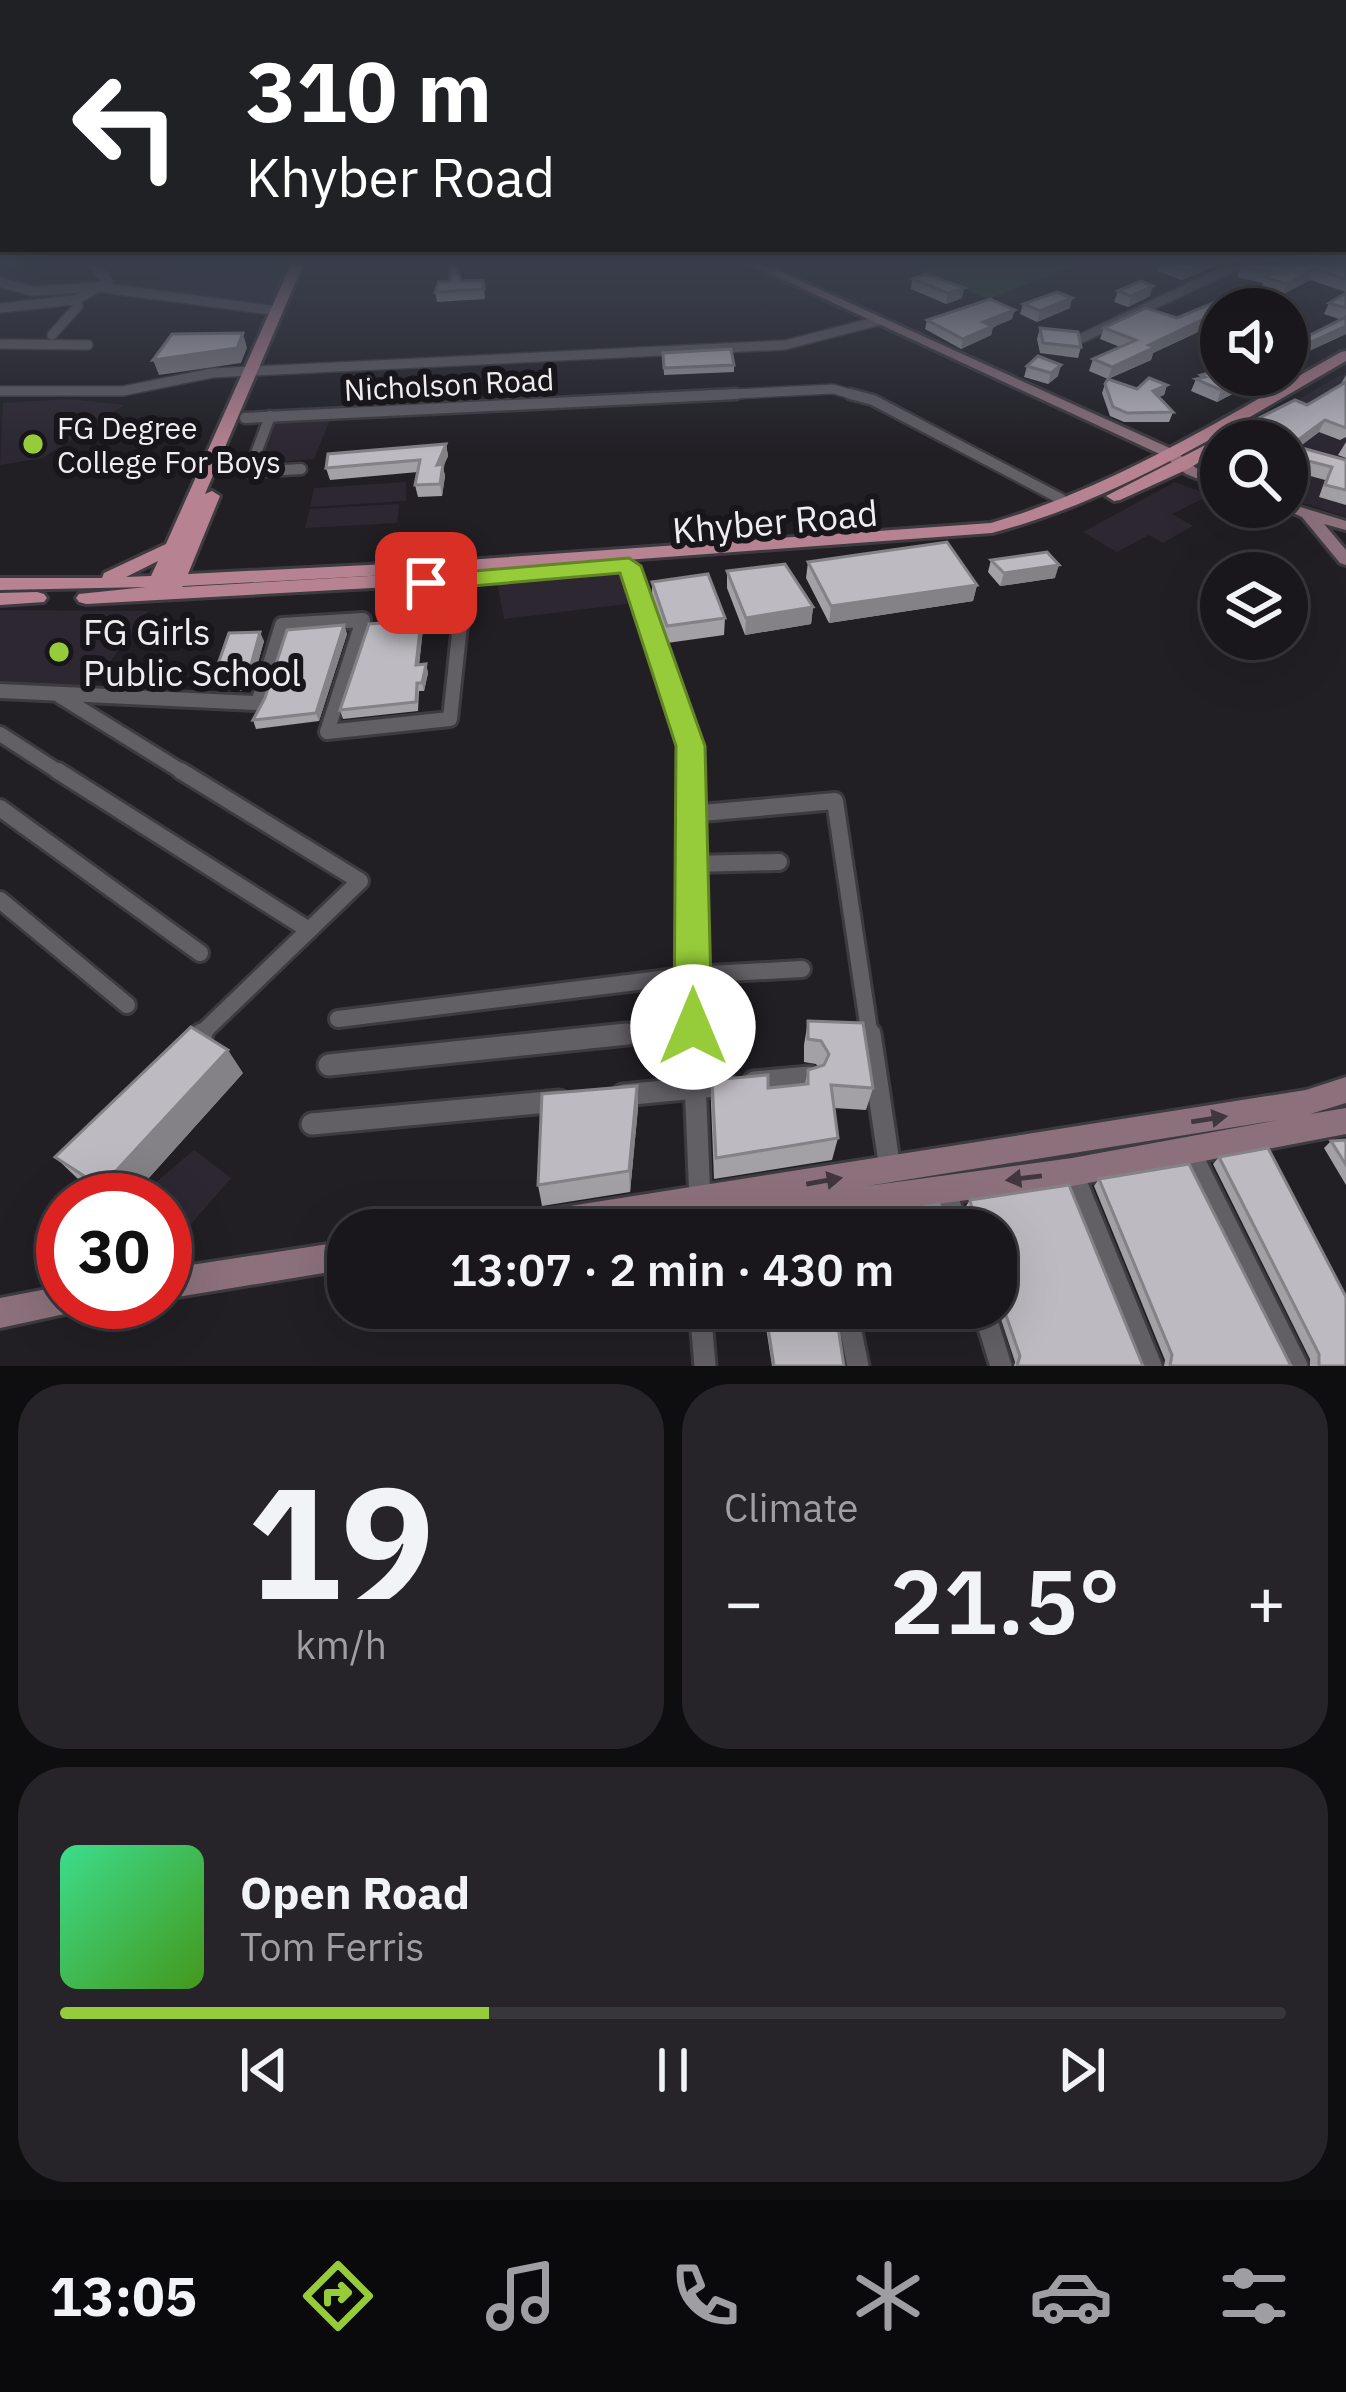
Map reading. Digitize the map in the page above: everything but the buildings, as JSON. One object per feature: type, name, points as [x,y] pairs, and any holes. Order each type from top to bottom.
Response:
[{"type":"main road","points":[[80,586],[108,579],[184,544],[245,418],[273,326]]},
{"type":"main road","points":[[164,588],[277,326]]},
{"type":"main road","points":[[1170,460],[1346,356]]},
{"type":"main road","points":[[1258,420],[1346,367]]},
{"type":"main road","points":[[1170,460],[1200,450]]},
{"type":"main road","name":"Khyber Road","points":[[0,599],[465,577],[991,536],[1052,523],[1170,460]]},
{"type":"main road","name":"Khyber Road","points":[[0,584],[164,588],[224,576],[466,566],[992,528],[1040,516],[1170,460]]},
{"type":"main road","points":[[184,544],[207,570],[224,576]]},
{"type":"street","points":[[52,335],[60,326]]},
{"type":"street","points":[[0,391],[123,391],[212,373],[784,345],[859,326]]},
{"type":"street","points":[[881,326],[1200,474]]},
{"type":"street","points":[[1082,338],[1108,326]]},
{"type":"street","points":[[0,344],[88,345]]},
{"type":"street","name":"Nicholson Road","points":[[245,418],[833,389],[873,400],[1061,499]]},
{"type":"street","points":[[270,416],[249,472],[301,469]]},
{"type":"street","points":[[1308,513],[1338,523],[1346,540]]},
{"type":"street","points":[[1308,514],[1346,560]]},
{"type":"street","points":[[629,566],[691,746],[695,1088],[688,1209]]},
{"type":"street","points":[[0,691],[258,704],[282,625],[363,620],[328,732],[450,719],[465,577]]},
{"type":"street","points":[[56,694],[360,880],[182,1053]]},
{"type":"street","points":[[0,734],[309,930]]},
{"type":"street","points":[[692,814],[835,801],[890,1169]]},
{"type":"street","points":[[0,808],[200,953]]},
{"type":"street","points":[[692,864],[778,862]]},
{"type":"street","points":[[0,900],[127,1005]]},
{"type":"street","points":[[338,1018],[693,975],[802,969]]},
{"type":"street","points":[[329,1065],[693,1027]]},
{"type":"street","points":[[605,1096],[809,1077]]},
{"type":"street","points":[[698,1209],[890,1169],[1286,1106],[1346,1090]]},
{"type":"street","points":[[312,1124],[582,1098]]},
{"type":"street","points":[[862,1209],[944,1187],[1072,1172],[1346,1121]]},
{"type":"street","points":[[1190,1152],[1297,1366]]},
{"type":"street","points":[[1072,1172],[1151,1366]]},
{"type":"street","points":[[944,1187],[951,1209]]},
{"type":"street","points":[[192,1280],[327,1258]]},
{"type":"street","points":[[0,1313],[36,1306]]},
{"type":"street","points":[[701,1329],[704,1366]]},
{"type":"street","points":[[850,1329],[858,1366]]},
{"type":"street","points":[[990,1329],[1001,1366]]},
{"type":"shaded area","points":[[1346,372],[1346,517],[1308,505],[1308,420],[1263,420]]},
{"type":"shaded area","name":"FG Degree College For Boys","points":[[69,399],[124,405],[43,458],[0,465],[3,403]]},
{"type":"shaded area","points":[[331,417],[314,459],[256,464],[273,420]]},
{"type":"shaded area","points":[[406,482],[406,501],[310,507],[314,488]]},
{"type":"shaded area","points":[[1175,482],[1200,491],[1200,500],[1172,514],[1193,526],[1163,543],[1149,535],[1117,552],[1083,532]]},
{"type":"shaded area","points":[[399,504],[397,523],[305,528],[310,509]]},
{"type":"shaded area","points":[[622,571],[627,604],[504,619],[497,582]]},
{"type":"shaded area","name":"FG Girls Public School","points":[[0,610],[148,611],[84,697],[0,692]]},
{"type":"shaded area","points":[[194,1150],[231,1178],[192,1223],[192,1173],[167,1173]]},
{"type":"place","name":"FG Degree College For Boys","points":[[33,444]]},
{"type":"place","name":"FG Girls Public School","points":[[59,652]]},
{"type":"route","points":[[426,583],[629,566],[691,746],[693,1027]]}]
